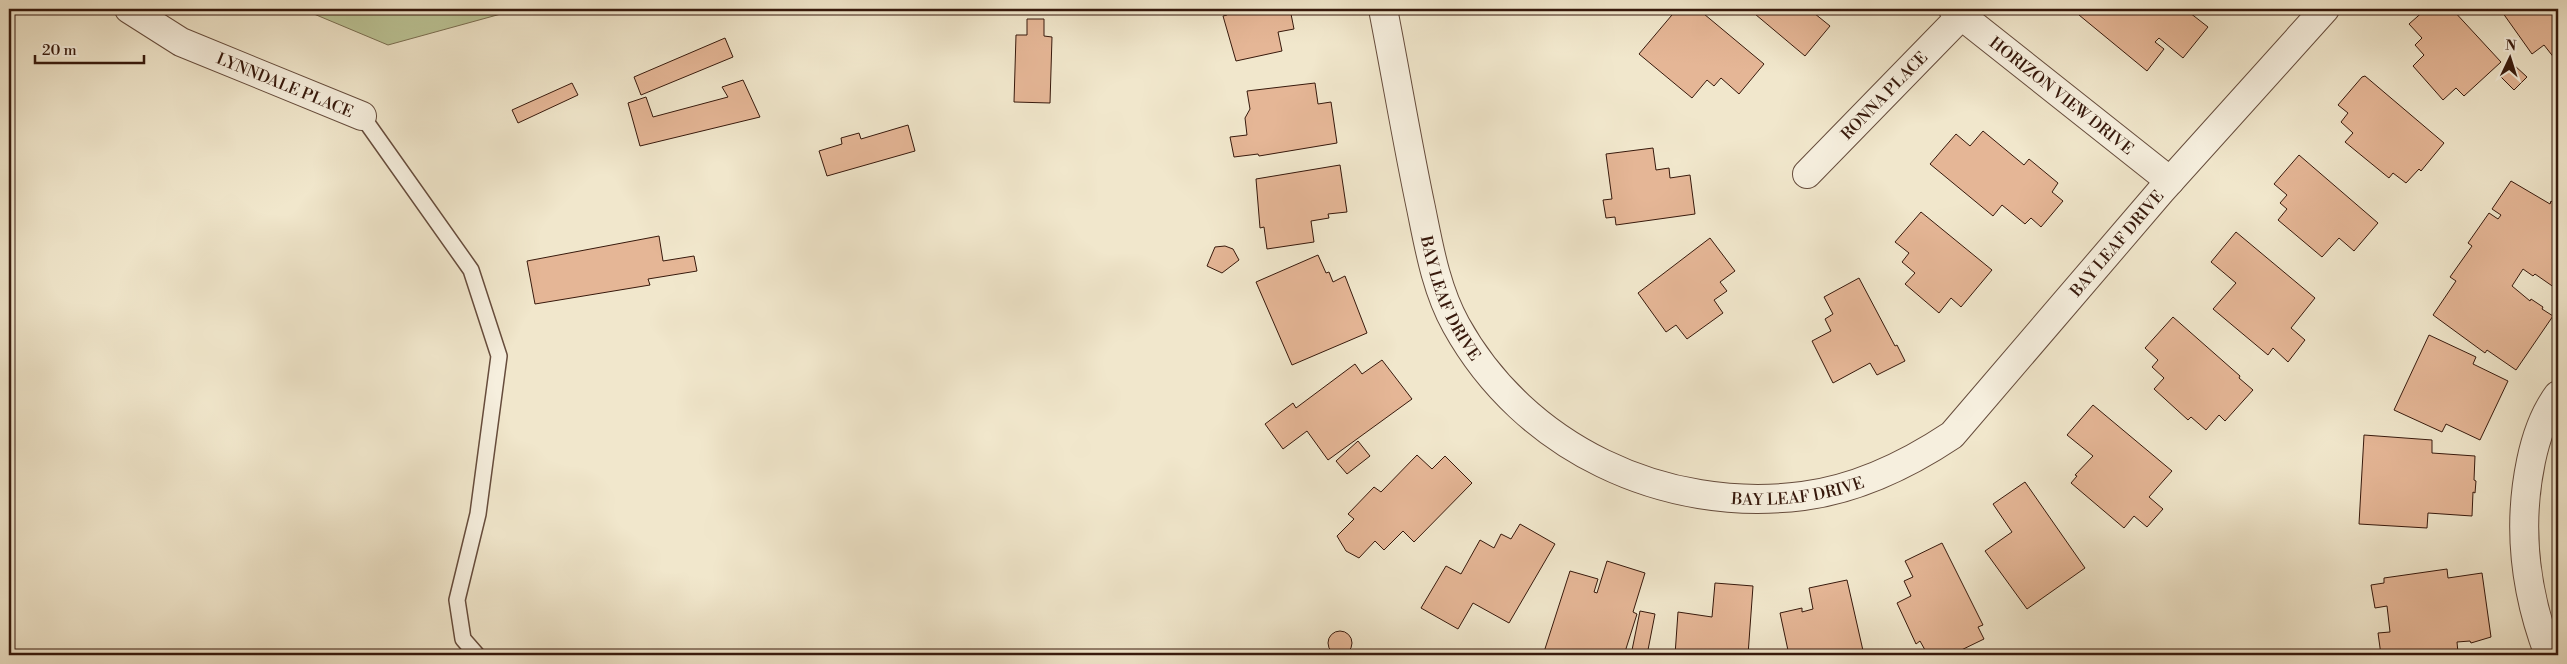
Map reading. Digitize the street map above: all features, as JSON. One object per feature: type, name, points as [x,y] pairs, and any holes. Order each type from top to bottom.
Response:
[{"type":"street","name":"LYNNDALE PLACE","points":[[129,9],[181,42],[362,116]]},
{"type":"street","name":"BAY LEAF DRIVE","points":[[1383,9],[1434,269],[1455,324],[1478,359],[1504,392],[1535,420],[1568,445],[1605,465],[1636,478],[1684,493],[1736,499],[1804,496],[1844,487],[1882,474],[1918,457],[1952,436],[2170,181],[2325,9]]},
{"type":"street","name":"HORIZON VIEW DRIVE","points":[[1957,12],[2170,181]]},
{"type":"street","name":"RONNA PLACE","points":[[1806,174],[1957,12]]},
{"type":"street","points":[[2549,655],[2538,627],[2529,592],[2524,557],[2523,519],[2527,482],[2534,446],[2546,410],[2558,395]]},
{"type":"lane","points":[[362,116],[472,270],[498,356],[478,514],[457,600],[463,639],[477,655]]},
{"type":"green space","points":[[302,9],[519,9],[388,45]]},
{"type":"building","points":[[1226,9],[1312,10],[1291,14],[1294,29],[1278,32],[1282,51],[1236,61],[1223,16],[1227,15]]},
{"type":"building","points":[[1677,9],[1698,9],[1764,64],[1739,94],[1721,78],[1714,86],[1707,80],[1692,98],[1639,54]]},
{"type":"building","points":[[1749,9],[1809,9],[1830,26],[1805,56]]},
{"type":"building","points":[[2085,9],[2185,9],[2208,27],[2183,58],[2159,38],[2155,42],[2164,49],[2147,71],[2079,15]]},
{"type":"building","points":[[2426,9],[2452,9],[2501,62],[2464,96],[2456,88],[2443,100],[2413,66],[2424,55],[2415,45],[2422,38],[2409,24]]},
{"type":"building","points":[[2500,9],[2558,9],[2558,56],[2555,59],[2544,45],[2532,54]]},
{"type":"building","points":[[1027,19],[1044,19],[1044,36],[1052,37],[1050,103],[1014,102],[1016,35],[1027,35]]},
{"type":"building","points":[[725,38],[733,57],[641,95],[634,77]]},
{"type":"building","points":[[2514,65],[2527,77],[2514,90],[2501,77]]},
{"type":"building","points":[[2365,76],[2444,143],[2421,171],[2419,169],[2406,183],[2393,173],[2389,178],[2345,142],[2353,133],[2341,122],[2348,113],[2338,105],[2362,77]]},
{"type":"building","points":[[743,80],[760,117],[640,146],[628,103],[646,97],[653,117],[728,97],[722,87]]},
{"type":"building","points":[[572,83],[578,95],[518,123],[512,110]]},
{"type":"building","points":[[1315,83],[1318,104],[1331,102],[1337,143],[1259,156],[1258,154],[1234,157],[1230,137],[1247,135],[1245,118],[1250,109],[1247,91]]},
{"type":"building","points":[[908,125],[915,151],[827,176],[819,151],[842,144],[841,138],[859,133],[861,139]]},
{"type":"building","points":[[1983,131],[2024,165],[2029,159],[2058,183],[2052,192],[2063,201],[2041,227],[2031,218],[2025,224],[2002,205],[1993,216],[1930,164],[1956,134],[1970,146]]},
{"type":"building","points":[[1653,148],[1656,170],[1669,168],[1670,178],[1690,175],[1695,214],[1616,225],[1615,217],[1606,218],[1603,200],[1612,199],[1606,154]]},
{"type":"building","points":[[2299,155],[2378,223],[2354,251],[2339,238],[2322,257],[2278,220],[2287,209],[2280,203],[2287,195],[2274,184]]},
{"type":"building","points":[[1340,165],[1347,212],[1328,214],[1329,218],[1311,221],[1314,242],[1267,249],[1264,227],[1260,228],[1256,179]]},
{"type":"building","points":[[2511,181],[2550,204],[2551,201],[2558,206],[2558,290],[2535,274],[2533,276],[2523,269],[2512,286],[2553,316],[2516,370],[2487,350],[2485,353],[2433,315],[2456,281],[2450,277],[2472,246],[2468,243],[2489,213],[2498,219],[2501,215],[2492,209]]},
{"type":"building","points":[[1921,212],[1992,270],[1961,307],[1951,298],[1939,313],[1905,284],[1915,273],[1902,262],[1909,253],[1895,242]]},
{"type":"building","points":[[2236,232],[2315,298],[2291,328],[2305,340],[2288,362],[2273,348],[2268,355],[2213,309],[2236,283],[2211,262]]},
{"type":"building","points":[[659,236],[663,261],[694,256],[697,271],[648,279],[650,285],[535,304],[527,261]]},
{"type":"building","points":[[1710,238],[1735,271],[1720,282],[1727,291],[1714,300],[1723,313],[1687,339],[1676,325],[1666,332],[1638,293]]},
{"type":"building","points":[[1225,246],[1233,249],[1239,260],[1222,273],[1207,266],[1215,247]]},
{"type":"building","points":[[1318,255],[1326,273],[1329,272],[1333,282],[1345,276],[1367,333],[1292,365],[1256,282]]},
{"type":"building","points":[[1859,278],[1905,361],[1877,375],[1870,363],[1833,383],[1812,341],[1831,331],[1825,319],[1833,314],[1824,297]]},
{"type":"building","points":[[2173,317],[2240,376],[2239,378],[2253,390],[2225,421],[2219,415],[2206,430],[2191,417],[2188,420],[2154,389],[2164,378],[2152,367],[2158,360],[2145,348]]},
{"type":"building","points":[[2429,335],[2476,357],[2473,364],[2508,381],[2480,440],[2446,424],[2442,432],[2394,410]]},
{"type":"building","points":[[1382,360],[1412,399],[1328,460],[1307,431],[1283,449],[1265,424],[1293,403],[1296,408],[1355,364],[1362,374]]},
{"type":"building","points":[[2093,405],[2172,471],[2149,497],[2163,509],[2147,527],[2134,516],[2124,528],[2071,483],[2077,476],[2075,475],[2093,456],[2067,435]]},
{"type":"building","points":[[2364,435],[2432,440],[2432,453],[2475,456],[2474,480],[2476,481],[2475,493],[2473,492],[2472,516],[2428,513],[2427,528],[2359,524]]},
{"type":"building","points":[[1358,441],[1370,456],[1347,474],[1336,461]]},
{"type":"building","points":[[1417,455],[1432,469],[1445,456],[1472,483],[1414,542],[1403,531],[1384,550],[1375,541],[1359,558],[1346,551],[1337,536],[1354,519],[1348,514],[1374,487],[1381,492]]},
{"type":"building","points":[[2025,482],[2085,568],[2027,609],[1985,551],[2012,532],[1993,504]]},
{"type":"building","points":[[1520,524],[1555,544],[1509,623],[1473,603],[1458,629],[1421,608],[1446,566],[1461,574],[1480,540],[1494,548],[1501,534],[1511,539]]},
{"type":"building","points":[[1942,543],[1983,625],[1978,627],[1984,639],[1951,655],[1941,655],[1925,650],[1920,641],[1916,644],[1897,603],[1911,596],[1904,581],[1913,577],[1905,561]]},
{"type":"building","points":[[1607,561],[1645,573],[1633,612],[1637,614],[1624,655],[1543,655],[1570,571],[1598,579],[1594,592],[1597,593]]},
{"type":"building","points":[[2447,569],[2448,578],[2482,573],[2491,637],[2471,643],[2470,641],[2457,642],[2458,653],[2381,655],[2378,633],[2390,632],[2387,606],[2375,608],[2371,585],[2384,583],[2384,578]]},
{"type":"building","points":[[1847,580],[1864,655],[1789,655],[1780,613],[1802,608],[1802,612],[1813,609],[1809,588]]},
{"type":"building","points":[[1715,583],[1753,586],[1748,655],[1675,655],[1678,612],[1712,617]]},
{"type":"building","points":[[1640,611],[1655,614],[1647,655],[1631,655]]},
{"type":"building","points":[[1335,631],[1345,631],[1352,638],[1352,648],[1345,655],[1335,655],[1328,648],[1328,638]]}]
